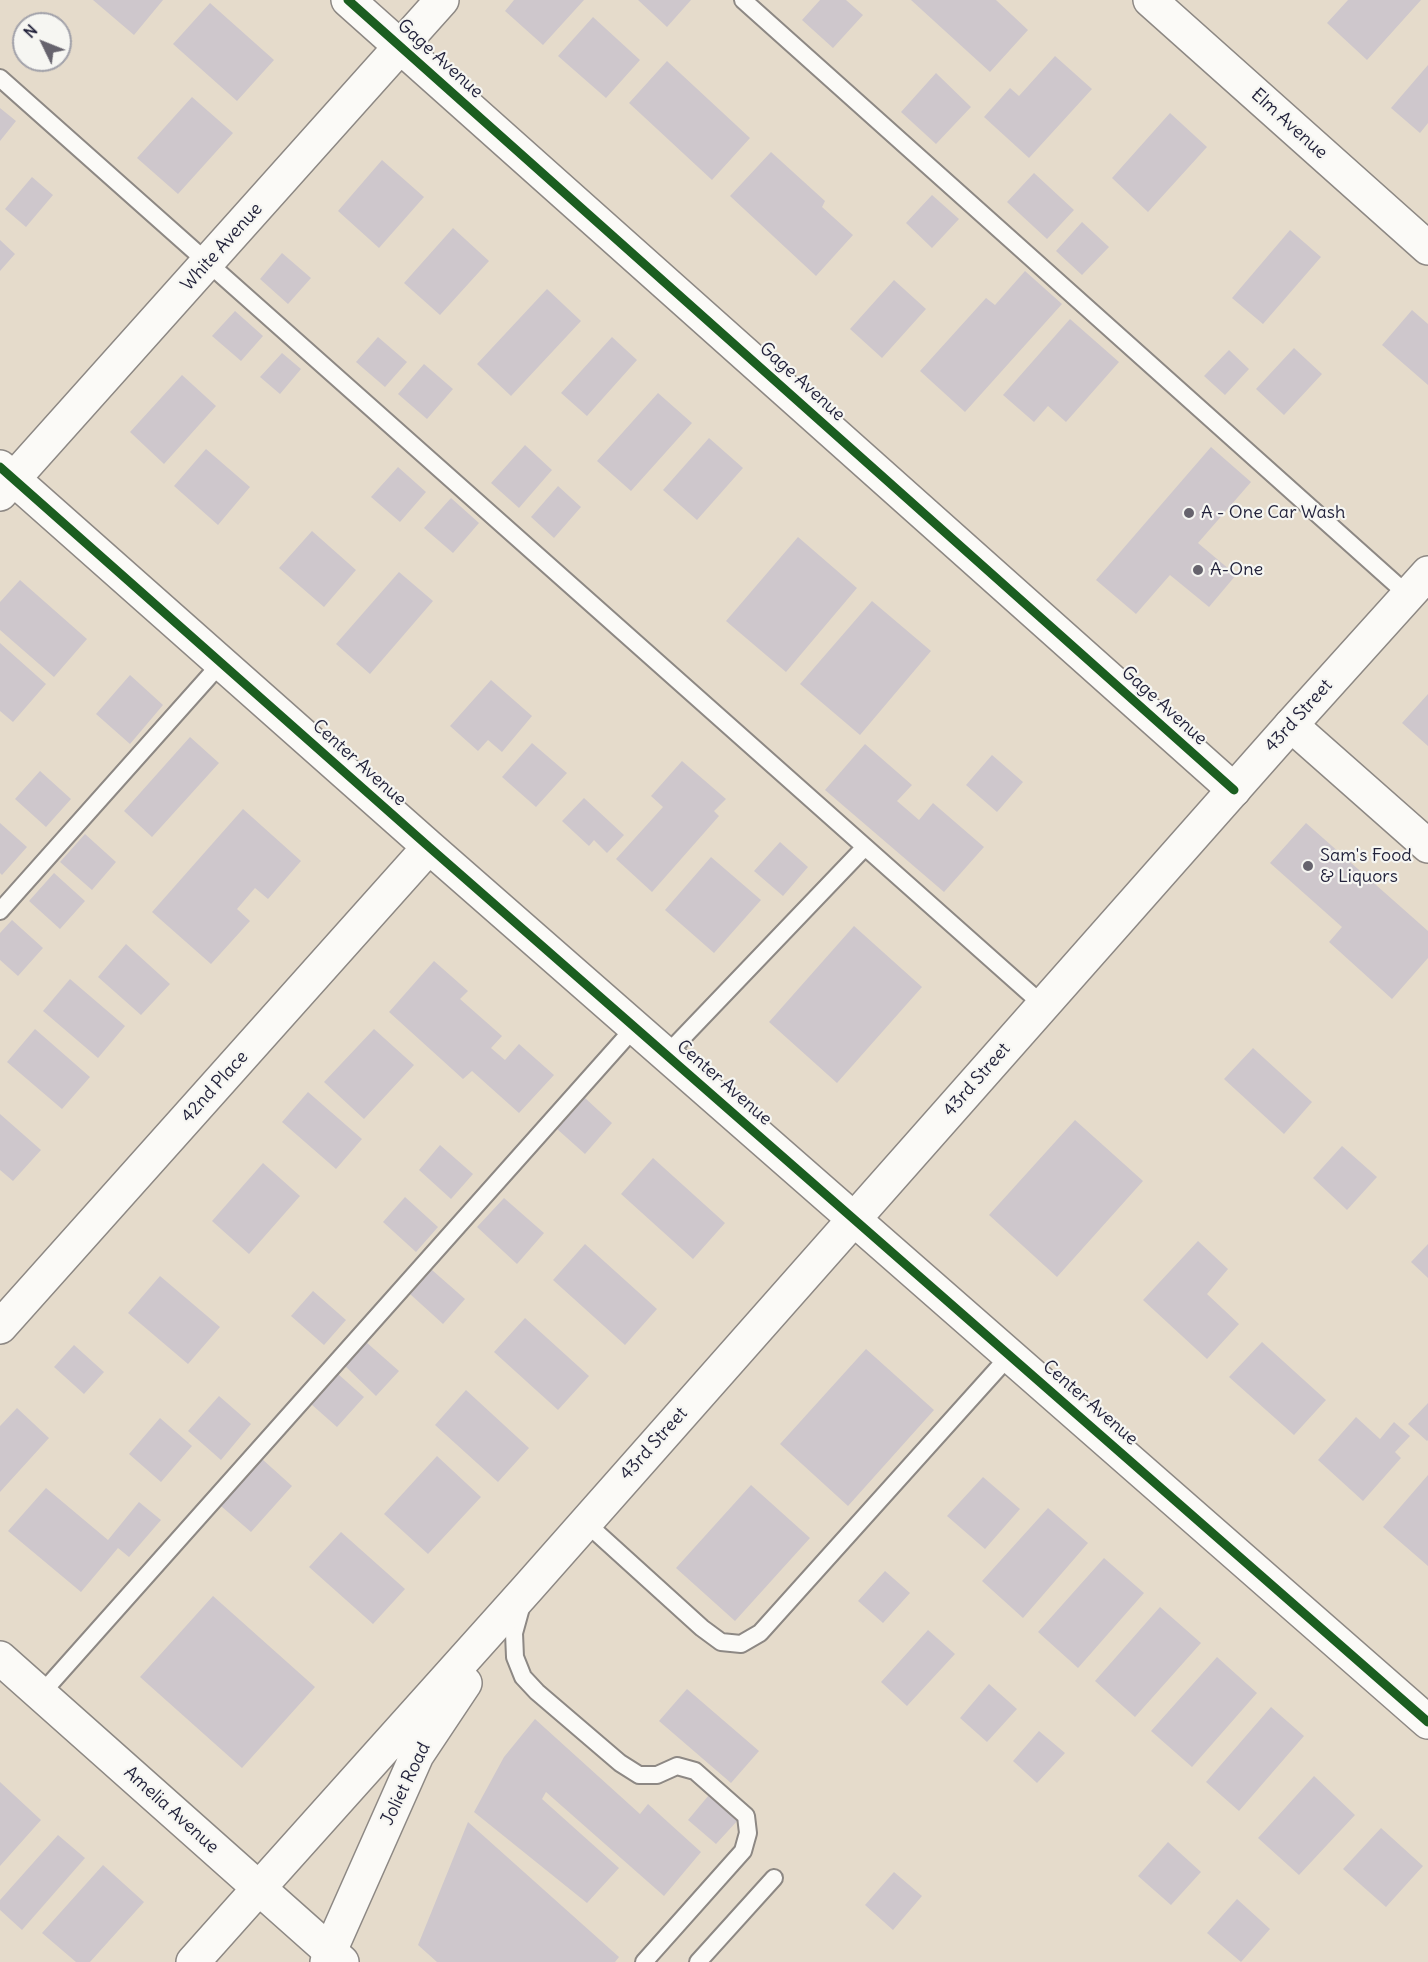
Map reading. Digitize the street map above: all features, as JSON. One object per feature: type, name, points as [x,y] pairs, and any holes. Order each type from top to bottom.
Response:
[{"type":"street","name":"Gage Avenue","points":[[348,0],[1233,790]]},
{"type":"street","name":"White Avenue","points":[[4,480],[208,263],[442,0]]},
{"type":"street","name":"Elm Avenue","points":[[1150,0],[1428,248]]},
{"type":"street","name":"Center Avenue","points":[[4,480],[222,662],[429,847],[1428,1722]]},
{"type":"street","name":"43rd Street","points":[[527,1589],[1418,584]]},
{"type":"street","points":[[1291,725],[1428,846]]},
{"type":"street","name":"42nd Place","points":[[0,1327],[429,847]]},
{"type":"street","points":[[193,1962],[527,1589]]},
{"type":"street","name":"Joliet Road","points":[[333,1958],[417,1755],[527,1589]]},
{"type":"street","name":"Amelia Avenue","points":[[0,1658],[259,1888],[333,1958]]},
{"type":"lane","points":[[743,0],[1418,584]]},
{"type":"lane","points":[[0,78],[1043,1005]]},
{"type":"lane","points":[[0,911],[222,662]]},
{"type":"lane","points":[[666,1054],[865,847]]},
{"type":"lane","points":[[41,1694],[635,1027]]},
{"type":"lane","points":[[585,1522],[702,1628],[720,1642],[741,1644],[760,1634],[1010,1355]]},
{"type":"lane","points":[[527,1589],[514,1633],[514,1657],[523,1677],[537,1692],[620,1763],[639,1775],[657,1775],[677,1766],[695,1771],[746,1816],[748,1833],[743,1851],[644,1962]]},
{"type":"lane","points":[[698,1962],[774,1878]]},
{"type":"building","points":[[93,0],[163,0],[134,35]]},
{"type":"building","points":[[514,0],[584,0],[543,45],[505,11]]},
{"type":"building","points":[[638,0],[691,0],[667,27]]},
{"type":"building","points":[[820,0],[846,0],[863,15],[833,48],[802,20]]},
{"type":"building","points":[[911,0],[996,0],[1028,30],[990,72]]},
{"type":"building","points":[[1348,0],[1421,0],[1367,60],[1327,23]]},
{"type":"building","points":[[210,3],[274,60],[237,101],[173,44]]},
{"type":"building","points":[[593,17],[640,60],[606,98],[558,56]]},
{"type":"building","points":[[1055,56],[1092,89],[1029,158],[984,117],[1010,88],[1019,96]]},
{"type":"building","points":[[667,61],[750,138],[712,180],[629,103]]},
{"type":"building","points":[[1428,65],[1428,123],[1420,133],[1391,108]]},
{"type":"building","points":[[936,73],[971,107],[936,144],[901,112]]},
{"type":"building","points":[[192,97],[233,133],[178,194],[137,158]]},
{"type":"building","points":[[0,108],[16,121],[0,141]]},
{"type":"building","points":[[1170,113],[1207,147],[1148,212],[1112,178]]},
{"type":"building","points":[[771,152],[825,201],[822,207],[853,235],[816,276],[730,196]]},
{"type":"building","points":[[382,160],[424,197],[379,248],[338,211]]},
{"type":"building","points":[[1034,173],[1074,210],[1047,239],[1007,202]]},
{"type":"building","points":[[32,177],[53,195],[26,227],[5,209]]},
{"type":"building","points":[[932,195],[959,219],[932,248],[906,223]]},
{"type":"building","points":[[1082,222],[1109,247],[1082,275],[1056,251]]},
{"type":"building","points":[[453,228],[489,261],[440,315],[404,283]]},
{"type":"building","points":[[1290,230],[1321,257],[1263,324],[1232,298]]},
{"type":"building","points":[[0,240],[15,254],[0,271]]},
{"type":"building","points":[[282,253],[311,278],[288,304],[260,279]]},
{"type":"building","points":[[1025,271],[1062,304],[965,412],[920,371],[986,298],[995,305]]},
{"type":"building","points":[[894,280],[926,309],[882,358],[850,329]]},
{"type":"building","points":[[547,289],[581,321],[511,396],[477,364]]},
{"type":"building","points":[[1412,310],[1428,324],[1428,385],[1382,345]]},
{"type":"building","points":[[235,311],[263,336],[241,361],[212,336]]},
{"type":"building","points":[[1070,319],[1119,362],[1066,422],[1048,406],[1034,422],[1003,395]]},
{"type":"building","points":[[378,337],[407,362],[385,387],[356,362]]},
{"type":"building","points":[[612,337],[637,360],[587,416],[561,393]]},
{"type":"building","points":[[1294,348],[1322,374],[1284,415],[1256,389]]},
{"type":"building","points":[[1229,350],[1249,369],[1225,395],[1204,376]]},
{"type":"building","points":[[282,353],[301,369],[280,394],[260,377]]},
{"type":"building","points":[[424,364],[453,389],[427,419],[398,394]]},
{"type":"building","points":[[182,375],[216,406],[164,464],[130,432]]},
{"type":"building","points":[[658,393],[692,423],[631,491],[597,461]]},
{"type":"building","points":[[709,438],[743,468],[697,520],[663,490]]},
{"type":"building","points":[[525,445],[552,470],[519,508],[491,483]]},
{"type":"building","name":"A - One Car Wash","points":[[1211,447],[1251,482],[1198,543],[1236,575],[1209,607],[1170,575],[1136,614],[1096,580]]},
{"type":"building","points":[[206,449],[250,487],[218,525],[174,486]]},
{"type":"building","points":[[398,467],[426,492],[400,522],[371,497]]},
{"type":"building","points":[[558,486],[581,507],[554,538],[531,517]]},
{"type":"building","points":[[451,498],[479,523],[453,553],[424,528]]},
{"type":"building","points":[[312,531],[356,570],[324,607],[279,568]]},
{"type":"building","points":[[798,537],[857,588],[786,672],[726,621]]},
{"type":"building","points":[[399,572],[433,601],[370,674],[336,644]]},
{"type":"building","points":[[20,580],[87,639],[54,677],[0,630],[0,602]]},
{"type":"building","points":[[872,601],[931,651],[860,735],[800,684]]},
{"type":"building","points":[[0,643],[46,684],[13,722],[0,711]]},
{"type":"building","points":[[130,675],[163,705],[130,744],[96,714]]},
{"type":"building","points":[[491,680],[532,716],[502,752],[488,740],[478,751],[450,726]]},
{"type":"building","points":[[1428,694],[1428,746],[1402,723]]},
{"type":"building","points":[[190,737],[219,763],[152,837],[124,811]]},
{"type":"building","points":[[532,743],[567,773],[536,807],[502,777]]},
{"type":"building","points":[[865,744],[912,785],[897,801],[919,820],[933,803],[984,847],[944,892],[825,790]]},
{"type":"building","points":[[992,755],[1023,782],[997,812],[966,785]]},
{"type":"building","points":[[682,761],[726,799],[714,811],[719,816],[652,892],[616,859],[663,807],[651,796]]},
{"type":"building","points":[[40,771],[71,799],[46,827],[15,799]]},
{"type":"building","points":[[584,798],[624,835],[607,853],[594,840],[589,846],[562,821]]},
{"type":"building","points":[[243,809],[301,861],[268,899],[255,888],[237,909],[250,921],[211,964],[152,912]]},
{"type":"building","points":[[0,823],[27,847],[2,875],[0,873]]},
{"type":"building","points":[[1306,823],[1428,931],[1428,958],[1392,999],[1329,942],[1342,927],[1270,863]]},
{"type":"building","points":[[85,834],[116,862],[92,890],[60,862]]},
{"type":"building","points":[[780,842],[808,867],[783,896],[754,871]]},
{"type":"building","points":[[711,857],[761,900],[714,953],[665,910]]},
{"type":"building","points":[[54,873],[85,901],[60,929],[29,901]]},
{"type":"building","points":[[12,920],[43,948],[18,976],[0,960],[0,933]]},
{"type":"building","points":[[854,926],[922,987],[837,1083],[769,1022]]},
{"type":"building","points":[[126,944],[170,984],[141,1015],[98,977]]},
{"type":"building","points":[[434,961],[468,991],[460,999],[502,1036],[491,1048],[505,1060],[519,1044],[554,1075],[519,1113],[472,1071],[463,1079],[389,1012]]},
{"type":"building","points":[[70,979],[125,1026],[98,1058],[43,1011]]},
{"type":"building","points":[[35,1029],[90,1077],[62,1109],[7,1062]]},
{"type":"building","points":[[374,1029],[414,1065],[364,1119],[324,1082]]},
{"type":"building","points":[[1253,1048],[1312,1102],[1284,1134],[1224,1079]]},
{"type":"building","points":[[308,1092],[362,1139],[336,1169],[282,1122]]},
{"type":"building","points":[[585,1098],[612,1123],[585,1154],[557,1129]]},
{"type":"building","points":[[0,1114],[41,1150],[13,1181],[0,1170]]},
{"type":"building","points":[[1075,1120],[1143,1181],[1057,1277],[989,1215]]},
{"type":"building","points":[[440,1145],[473,1174],[451,1199],[419,1170]]},
{"type":"building","points":[[1342,1146],[1377,1177],[1347,1210],[1313,1178]]},
{"type":"building","points":[[653,1158],[725,1223],[693,1259],[621,1194]]},
{"type":"building","points":[[263,1163],[300,1196],[249,1254],[212,1221]]},
{"type":"building","points":[[405,1197],[438,1227],[416,1252],[383,1222]]},
{"type":"building","points":[[504,1198],[544,1233],[517,1264],[477,1227]]},
{"type":"building","points":[[1198,1241],[1228,1269],[1207,1294],[1239,1324],[1207,1359],[1143,1300]]},
{"type":"building","points":[[585,1244],[657,1309],[625,1345],[553,1280]]},
{"type":"building","points":[[1428,1244],[1428,1278],[1411,1262]]},
{"type":"building","points":[[432,1270],[465,1299],[443,1324],[410,1294]]},
{"type":"building","points":[[160,1276],[220,1327],[188,1364],[128,1313]]},
{"type":"building","points":[[313,1291],[346,1320],[324,1345],[291,1316]]},
{"type":"building","points":[[525,1318],[589,1376],[558,1410],[494,1352]]},
{"type":"building","points":[[366,1342],[399,1371],[376,1396],[345,1366]]},
{"type":"building","points":[[1262,1342],[1326,1400],[1294,1435],[1229,1377]]},
{"type":"building","points":[[74,1345],[104,1372],[84,1394],[54,1367]]},
{"type":"building","points":[[866,1349],[934,1410],[848,1506],[780,1444]]},
{"type":"building","points":[[338,1374],[364,1397],[337,1427],[311,1404]]},
{"type":"building","points":[[466,1390],[529,1448],[498,1482],[435,1425]]},
{"type":"building","points":[[219,1396],[251,1424],[221,1460],[188,1431]]},
{"type":"building","points":[[1428,1403],[1428,1440],[1427,1441],[1408,1424]]},
{"type":"building","points":[[17,1408],[49,1438],[0,1492],[0,1426]]},
{"type":"building","points":[[1356,1417],[1380,1439],[1394,1422],[1410,1436],[1395,1452],[1401,1458],[1363,1501],[1318,1460]]},
{"type":"building","points":[[160,1418],[192,1446],[161,1482],[129,1454]]},
{"type":"building","points":[[437,1456],[481,1497],[428,1554],[384,1514]]},
{"type":"building","points":[[262,1459],[292,1486],[251,1532],[221,1506]]},
{"type":"building","points":[[1428,1475],[1428,1566],[1383,1527]]},
{"type":"building","points":[[983,1477],[1020,1509],[985,1549],[947,1516]]},
{"type":"building","points":[[751,1485],[810,1538],[735,1621],[676,1568]]},
{"type":"building","points":[[46,1488],[108,1540],[139,1502],[161,1520],[129,1557],[118,1548],[81,1592],[8,1531]]},
{"type":"building","points":[[1048,1508],[1088,1543],[1023,1618],[982,1581]]},
{"type":"building","points":[[341,1532],[405,1589],[373,1624],[309,1567]]},
{"type":"building","points":[[1104,1558],[1144,1593],[1078,1668],[1038,1632]]},
{"type":"building","points":[[885,1571],[910,1593],[883,1623],[858,1601]]},
{"type":"building","points":[[213,1596],[315,1687],[242,1768],[140,1677]]},
{"type":"building","points":[[1160,1607],[1201,1643],[1135,1717],[1095,1681]]},
{"type":"building","points":[[928,1630],[955,1654],[907,1706],[881,1682]]},
{"type":"building","points":[[1217,1657],[1257,1693],[1192,1767],[1151,1731]]},
{"type":"building","points":[[989,1684],[1017,1709],[987,1742],[960,1718]]},
{"type":"building","points":[[687,1689],[759,1751],[731,1783],[659,1721]]},
{"type":"building","points":[[1271,1707],[1304,1736],[1239,1811],[1206,1782]]},
{"type":"building","points":[[535,1719],[640,1814],[648,1804],[701,1852],[664,1896],[546,1792],[542,1799],[619,1868],[587,1903],[474,1812],[504,1757]]},
{"type":"building","points":[[1039,1731],[1065,1753],[1037,1783],[1013,1761]]},
{"type":"building","points":[[1314,1776],[1355,1815],[1299,1875],[1258,1838]]},
{"type":"building","points":[[0,1782],[41,1820],[0,1866]]},
{"type":"building","points":[[709,1795],[738,1820],[716,1844],[688,1820]]},
{"type":"building","points":[[468,1822],[619,1957],[615,1962],[437,1962],[418,1945]]},
{"type":"building","points":[[1381,1828],[1423,1866],[1386,1907],[1343,1869]]},
{"type":"building","points":[[58,1835],[85,1858],[22,1930],[0,1910],[0,1900]]},
{"type":"building","points":[[1168,1842],[1201,1872],[1171,1905],[1138,1876]]},
{"type":"building","points":[[103,1865],[144,1902],[90,1962],[76,1962],[42,1933]]},
{"type":"building","points":[[894,1872],[922,1896],[893,1930],[865,1905]]},
{"type":"building","points":[[1237,1899],[1270,1929],[1241,1962],[1207,1933]]},
{"type":"cycle path","points":[[348,0],[1234,790]]},
{"type":"cycle path","points":[[0,467],[429,847],[1428,1722]]},
{"type":"place","name":"A - One Car Wash","points":[[1189,513]]},
{"type":"place","name":"A-One","points":[[1198,570]]},
{"type":"place","name":"Sam's Food & Liquors","points":[[1308,866]]}]
